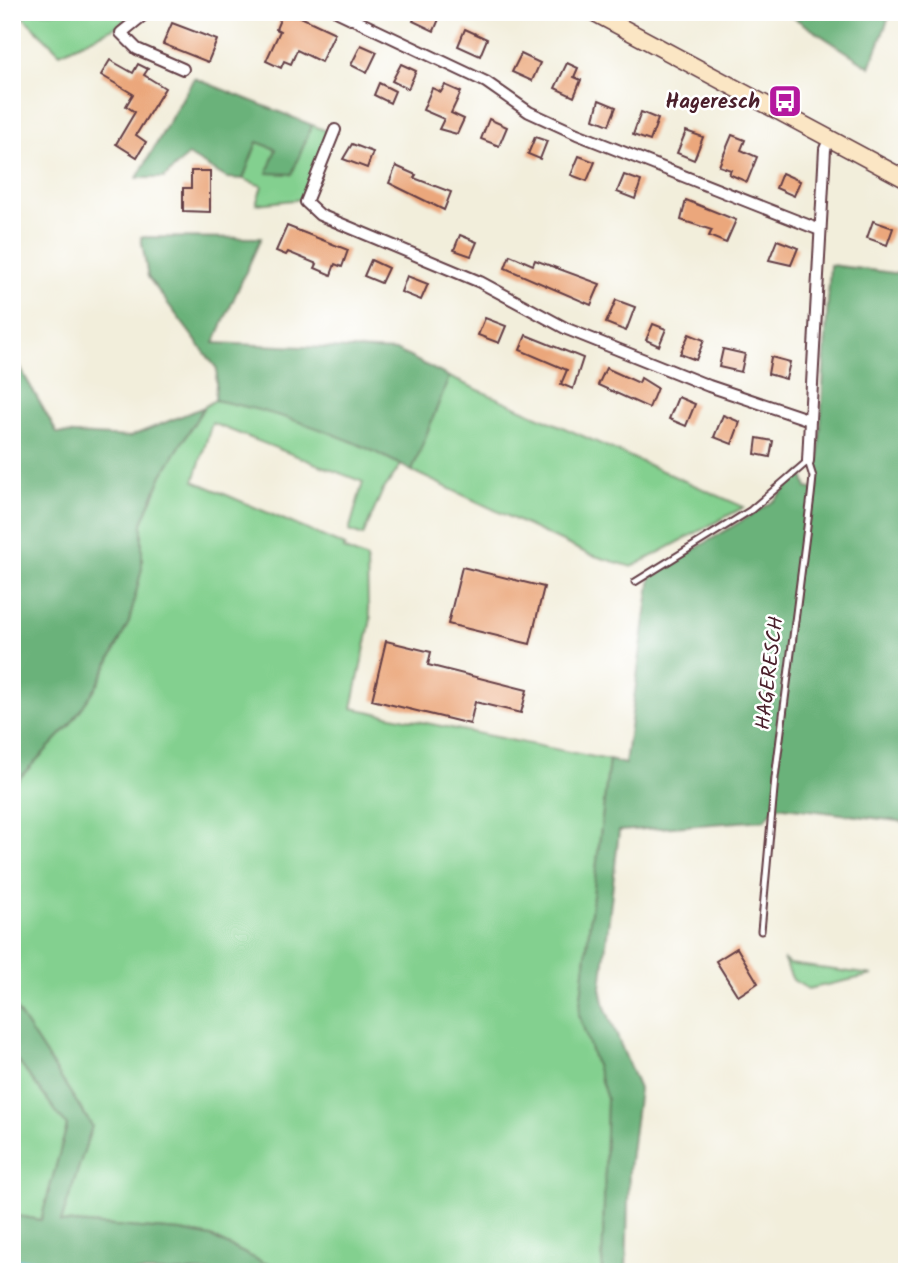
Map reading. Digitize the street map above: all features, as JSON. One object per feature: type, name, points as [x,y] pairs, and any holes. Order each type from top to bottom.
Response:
[{"type":"main road","points":[[593,12],[907,180]]},
{"type":"street","points":[[147,12],[121,33],[137,49],[183,69]]},
{"type":"street","points":[[338,12],[486,82],[529,112],[577,134],[820,230]]},
{"type":"street","points":[[335,130],[306,202],[320,215],[480,282],[567,328],[709,386],[810,420]]},
{"type":"street","name":"HAGERESCH","points":[[808,461],[825,149],[830,138]]},
{"type":"lane","points":[[635,582],[751,510],[808,461]]},
{"type":"lane","name":"HAGERESCH","points":[[761,931],[775,778],[813,477],[808,461]]},
{"type":"green space","points":[[28,12],[134,12],[118,26],[60,53],[23,17]]},
{"type":"green space","points":[[785,12],[891,12],[870,67]]},
{"type":"green space","points":[[194,78],[312,125],[292,174],[267,173],[276,149],[257,142],[243,179],[227,178],[188,155],[164,178],[137,178]]},
{"type":"green space","points":[[312,125],[329,132],[302,199],[256,204],[262,186],[243,179],[257,142],[276,149],[291,174]]},
{"type":"green space","points":[[141,237],[261,238],[214,343],[398,351],[449,377],[412,471],[364,447],[316,428],[215,400],[217,369],[148,277]]},
{"type":"green space","points":[[907,264],[907,822],[776,806],[765,820],[619,831],[601,988],[605,1007],[639,1089],[629,1169],[626,1272],[602,1272],[607,1099],[579,1014],[609,760],[625,764],[651,576],[774,501],[802,472],[807,488],[817,490],[830,265],[901,274]]},
{"type":"green space","points":[[12,345],[22,371],[57,433],[129,437],[204,407],[162,475],[142,523],[142,568],[129,622],[97,686],[69,726],[12,786]]},
{"type":"green space","points":[[449,377],[744,507],[632,567],[588,554],[412,471]]},
{"type":"green space","points":[[215,400],[262,409],[335,432],[401,465],[382,492],[363,536],[349,531],[363,482],[212,423],[194,481],[345,546],[343,549],[367,559],[368,608],[371,619],[352,708],[609,760],[579,1014],[607,1099],[602,1272],[322,1272],[264,1263],[211,1237],[181,1231],[61,1222],[92,1126],[12,1003],[12,786],[69,726],[97,686],[129,622],[142,568],[142,523],[162,475],[204,407]]},
{"type":"green space","points":[[783,959],[789,964],[873,975],[808,989],[793,980]]},
{"type":"green space","points":[[12,1003],[92,1126],[61,1222],[181,1231],[211,1237],[264,1263],[321,1272],[12,1272],[12,1215],[41,1220],[67,1126],[12,1053]]},
{"type":"green space","points":[[12,1053],[67,1126],[41,1220],[12,1215]]},
{"type":"building","points":[[283,12],[290,12],[335,33],[321,62],[297,50],[291,64],[284,61],[281,68],[266,61],[280,31],[276,29]]},
{"type":"building","points":[[417,12],[442,12],[434,31],[413,21]]},
{"type":"building","points":[[172,23],[217,40],[208,62],[163,44]]},
{"type":"building","points":[[465,29],[487,39],[480,56],[458,46]]},
{"type":"building","points":[[361,45],[377,52],[367,73],[351,65]]},
{"type":"building","points":[[521,54],[540,63],[532,81],[512,72]]},
{"type":"building","points":[[110,60],[133,73],[138,64],[148,69],[144,75],[165,88],[136,135],[146,142],[137,157],[116,144],[135,112],[126,106],[133,94],[101,75]]},
{"type":"building","points":[[567,63],[578,68],[574,77],[581,80],[574,97],[555,88]]},
{"type":"building","points":[[401,64],[416,71],[408,89],[392,81]]},
{"type":"building","points":[[379,83],[395,91],[390,103],[374,95]]},
{"type":"building","points":[[445,85],[461,92],[451,113],[464,119],[457,134],[439,129],[444,119],[423,110],[432,88],[441,92]]},
{"type":"building","points":[[599,100],[616,107],[609,125],[594,119]]},
{"type":"building","points":[[641,112],[658,119],[650,141],[633,135]]},
{"type":"building","points":[[489,119],[507,127],[499,146],[481,139]]},
{"type":"building","points":[[686,131],[703,137],[694,160],[677,153]]},
{"type":"building","points":[[732,135],[745,140],[741,150],[757,157],[747,182],[729,174],[731,170],[719,166]]},
{"type":"building","points":[[535,137],[547,141],[540,159],[528,154]]},
{"type":"building","points":[[352,144],[373,152],[367,168],[343,159]]},
{"type":"building","points":[[579,156],[595,162],[587,181],[571,175]]},
{"type":"building","points":[[396,166],[416,175],[414,178],[451,192],[444,210],[389,183]]},
{"type":"building","points":[[191,171],[210,171],[210,212],[183,211],[183,188],[191,188]]},
{"type":"building","points":[[782,173],[800,181],[794,196],[776,188]]},
{"type":"building","points":[[624,175],[641,181],[635,199],[617,192]]},
{"type":"building","points":[[686,200],[736,220],[726,243],[709,236],[712,230],[681,220]]},
{"type":"building","points":[[873,221],[893,228],[887,245],[867,238]]},
{"type":"building","points":[[287,226],[348,250],[342,267],[335,264],[331,275],[315,268],[317,264],[288,252],[286,255],[276,251]]},
{"type":"building","points":[[460,235],[477,242],[471,256],[454,250]]},
{"type":"building","points":[[777,240],[798,248],[791,265],[769,260]]},
{"type":"building","points":[[510,255],[533,265],[535,260],[600,284],[591,305],[505,268]]},
{"type":"building","points":[[371,260],[388,268],[381,283],[364,276]]},
{"type":"building","points":[[407,276],[428,284],[421,300],[401,292]]},
{"type":"building","points":[[616,300],[635,307],[626,331],[606,323]]},
{"type":"building","points":[[485,318],[506,326],[499,343],[478,335]]},
{"type":"building","points":[[653,324],[666,329],[659,346],[646,340]]},
{"type":"building","points":[[689,334],[704,340],[696,360],[680,354]]},
{"type":"building","points":[[526,335],[583,358],[573,389],[561,384],[567,370],[520,350]]},
{"type":"building","points":[[723,349],[745,354],[741,372],[719,367]]},
{"type":"building","points":[[771,357],[790,362],[786,379],[768,374]]},
{"type":"building","points":[[606,368],[639,383],[641,378],[657,388],[649,408],[598,385]]},
{"type":"building","points":[[678,397],[695,404],[686,426],[669,419]]},
{"type":"building","points":[[723,415],[740,422],[732,444],[714,437]]},
{"type":"building","points":[[757,438],[773,441],[770,457],[755,454]]},
{"type":"building","points":[[462,567],[544,587],[530,644],[448,624]]},
{"type":"building","points":[[386,641],[431,652],[428,665],[527,690],[521,713],[475,702],[470,724],[372,700]]},
{"type":"building","points":[[737,948],[758,983],[738,996],[716,961]]},
{"type":"waterway","points":[[12,1261],[38,1261],[60,1272]]},
{"type":"place","name":"Hageresch","points":[[785,101]]}]
